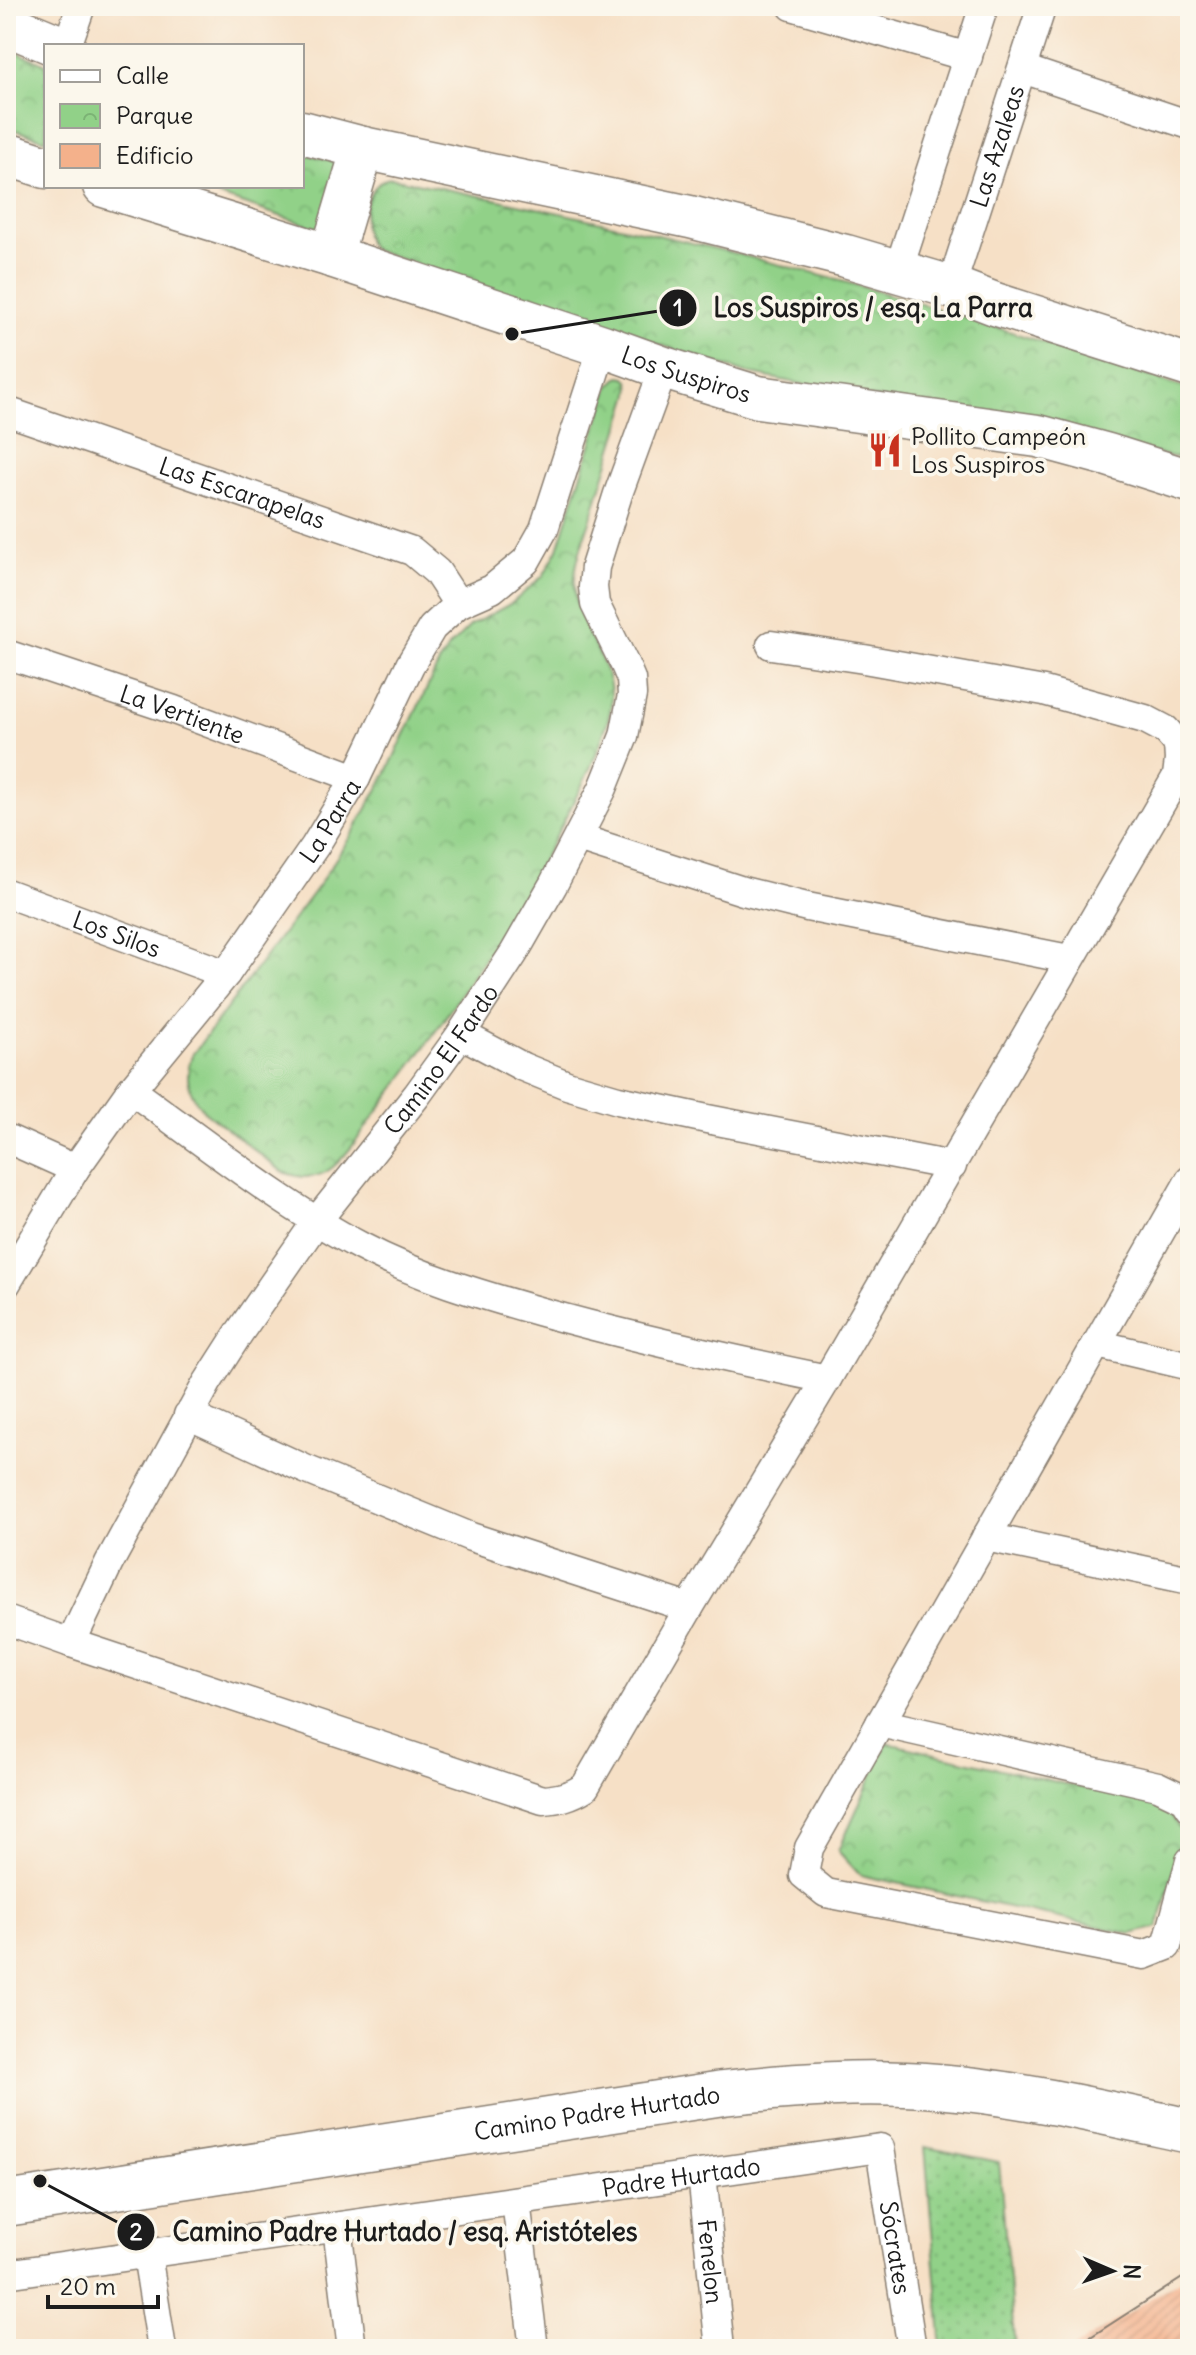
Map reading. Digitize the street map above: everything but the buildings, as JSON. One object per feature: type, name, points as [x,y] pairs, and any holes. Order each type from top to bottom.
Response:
[{"type":"main road","name":"Camino Padre Hurtado","points":[[6,2204],[774,2087],[878,2083],[937,2086],[1009,2095],[1190,2131]]},
{"type":"street","points":[[68,44],[81,6]]},
{"type":"street","points":[[792,6],[968,57]]},
{"type":"street","points":[[898,271],[984,6]]},
{"type":"street","name":"Las Azaleas","points":[[951,287],[1042,6]]},
{"type":"street","points":[[13,19],[56,44]]},
{"type":"street","points":[[1023,69],[1190,125]]},
{"type":"street","points":[[304,133],[363,148],[690,217],[898,271],[1190,366]]},
{"type":"street","points":[[331,256],[363,148]]},
{"type":"street","points":[[6,154],[44,166]]},
{"type":"street","name":"Los Suspiros","points":[[110,188],[331,256],[724,387],[786,402],[1038,436],[1190,481]]},
{"type":"street","name":"La Parra","points":[[6,1284],[75,1169],[131,1090],[226,974],[307,858],[356,778],[419,647],[432,628],[458,604],[492,589],[526,561],[544,529],[603,346]]},
{"type":"street","name":"Camino El Fardo","points":[[71,1643],[109,1563],[188,1415],[239,1333],[316,1222],[417,1095],[461,1034],[514,953],[603,788],[624,736],[632,695],[631,679],[595,604],[595,567],[664,368]]},
{"type":"street","name":"Las Escarapelas","points":[[6,411],[412,551],[437,572],[458,604]]},
{"type":"street","points":[[6,1620],[543,1800],[573,1795],[585,1787],[952,1166],[1177,776],[1178,744],[1166,730],[1145,719],[1044,691],[771,645]]},
{"type":"street","name":"La Vertiente","points":[[6,654],[174,710],[356,778]]},
{"type":"street","points":[[578,838],[731,887],[807,907],[1069,959]]},
{"type":"street","name":"Los Silos","points":[[6,893],[226,974]]},
{"type":"street","points":[[461,1034],[523,1067],[567,1085],[618,1100],[952,1166]]},
{"type":"street","points":[[131,1090],[316,1222],[365,1249],[422,1273],[488,1296],[660,1344],[827,1379]]},
{"type":"street","points":[[6,1138],[75,1169]]},
{"type":"street","points":[[1190,1180],[809,1848],[804,1875],[826,1893],[1144,1955],[1167,1946],[1190,1861]]},
{"type":"street","points":[[1097,1344],[1190,1366]]},
{"type":"street","points":[[188,1415],[305,1469],[471,1537],[689,1608]]},
{"type":"street","points":[[986,1537],[1190,1580]]},
{"type":"street","points":[[880,1723],[1158,1786],[1185,1799],[1190,1807]]},
{"type":"street","name":"Padre Hurtado","points":[[6,2274],[880,2148]]},
{"type":"street","name":"Sócrates","points":[[880,2148],[912,2349]]},
{"type":"street","name":"Fenelon","points":[[702,2174],[720,2349]]},
{"type":"street","points":[[516,2201],[534,2349]]},
{"type":"street","points":[[337,2227],[352,2349]]},
{"type":"street","points":[[147,2254],[162,2349]]},
{"type":"green space","points":[[6,48],[44,63],[44,139],[6,127]]},
{"type":"green space","points":[[304,154],[342,163],[320,229],[195,188],[304,188]]},
{"type":"green space","points":[[391,178],[626,228],[801,270],[942,310],[1190,389],[1190,460],[746,373],[373,250],[365,232],[366,208],[374,188]]},
{"type":"green space","points":[[620,376],[629,381],[630,394],[580,550],[575,581],[578,607],[604,665],[611,696],[606,728],[594,759],[557,834],[497,939],[358,1139],[336,1164],[323,1173],[307,1177],[283,1172],[204,1111],[191,1091],[188,1078],[192,1055],[318,886],[354,831],[450,646],[471,625],[512,603],[543,576],[558,549],[610,385]]},
{"type":"green space","points":[[887,1743],[1166,1807],[1183,1834],[1158,1927],[1132,1934],[860,1875],[838,1851]]},
{"type":"green space","points":[[925,2147],[999,2162],[1015,2349],[942,2349]]},
{"type":"place","name":"Los Suspiros / esq. La Parra","points":[[512,334]]},
{"type":"place","name":"Pollito Campeón Los Suspiros","points":[[885,450]]},
{"type":"place","name":"Camino Padre Hurtado / esq. Aristóteles","points":[[40,2181]]}]
